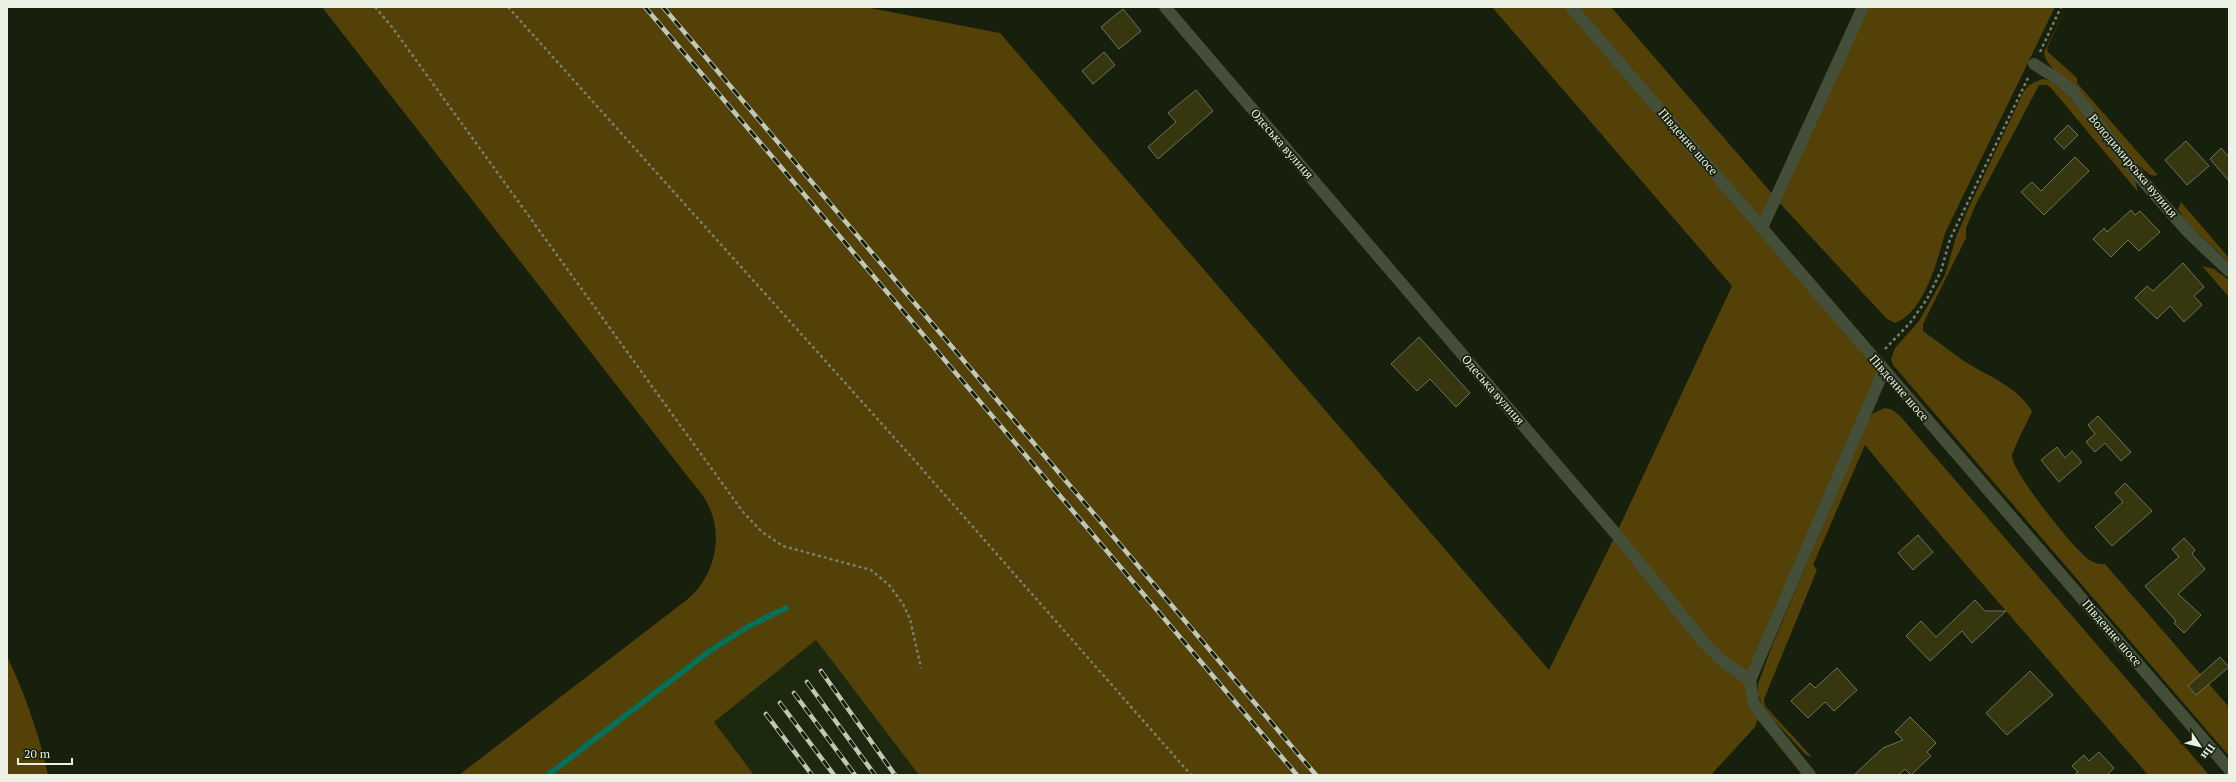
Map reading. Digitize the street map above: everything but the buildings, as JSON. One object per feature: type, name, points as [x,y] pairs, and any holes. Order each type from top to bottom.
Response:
[{"type":"street","name":"Одеська вулиця","points":[[1165,7],[1611,528],[1706,645],[1724,662],[1750,680]]},
{"type":"street","name":"Південне шосе","points":[[1571,7],[2229,768]]},
{"type":"street","points":[[1762,228],[1863,7]]},
{"type":"street","name":"Володимирська вулиця","points":[[2034,64],[2062,82],[2072,92],[2142,180],[2189,233],[2229,271]]},
{"type":"street","points":[[1810,775],[1760,714],[1753,701],[1750,680],[1756,661],[1884,370]]},
{"type":"path","points":[[375,7],[743,512],[762,532],[783,546],[871,570],[889,585],[903,604],[910,620],[922,668]]},
{"type":"path","points":[[508,7],[902,448],[1191,775]]},
{"type":"path","points":[[1873,358],[1889,346],[1927,299],[1941,271],[1950,239],[2061,7]]},
{"type":"shaded area","points":[[322,7],[865,7],[1000,33],[1549,670],[1616,534],[1732,286],[1492,7],[1611,7],[1775,197],[1863,7],[2055,7],[1945,233],[1934,270],[1922,297],[1905,317],[1895,323],[1887,319],[1775,198],[1763,228],[1884,370],[1750,680],[1760,713],[1755,727],[1711,775],[919,775],[816,640],[714,722],[754,775],[459,775],[694,593],[704,581],[713,561],[716,539],[715,528],[709,507],[700,491]]},
{"type":"shaded area","points":[[2066,7],[2047,48],[2048,52],[2077,78],[2077,83],[2157,174],[2156,176],[2150,175],[2137,164],[2079,92],[2054,70],[2047,61],[2044,52]]},
{"type":"shaded area","points":[[2042,79],[2052,82],[2066,93],[2135,180],[2138,192],[2051,88],[2047,85],[2039,85],[1975,206],[1966,228],[1966,238],[1923,324],[1923,331],[1961,359],[2009,387],[2032,411],[2012,456],[2015,465],[2032,493],[2070,541],[2088,559],[2096,563],[2105,564],[2229,707],[2229,756],[1893,365],[1891,359],[1895,348],[1919,321],[1945,275],[1956,237],[2024,91],[2029,85]]},
{"type":"shaded area","points":[[2181,202],[2229,258],[2229,262],[2186,222],[2178,209]]},
{"type":"shaded area","points":[[2202,266],[2214,269],[2229,280],[2229,297]]},
{"type":"shaded area","points":[[1884,408],[1891,409],[1900,416],[2209,775],[2148,775],[1970,570],[1865,445],[1813,565],[1817,570],[1764,699],[1765,706],[1812,757],[1806,755],[1765,711],[1758,695],[1758,684],[1772,646],[1865,426],[1872,414]]},
{"type":"shaded area","points":[[816,640],[919,775],[754,775],[714,722]]},
{"type":"shaded area","points":[[7,656],[31,714],[48,775],[7,775]]},
{"type":"waterway","points":[[548,775],[711,650],[751,625],[786,608]]},
{"type":"railway","points":[[645,7],[1297,775]]},
{"type":"railway","points":[[663,7],[1316,775]]},
{"type":"railway","points":[[821,671],[895,775]]},
{"type":"railway","points":[[807,682],[875,775]]},
{"type":"railway","points":[[794,693],[855,775]]},
{"type":"railway","points":[[780,703],[834,775]]},
{"type":"railway","points":[[766,714],[812,775]]}]
